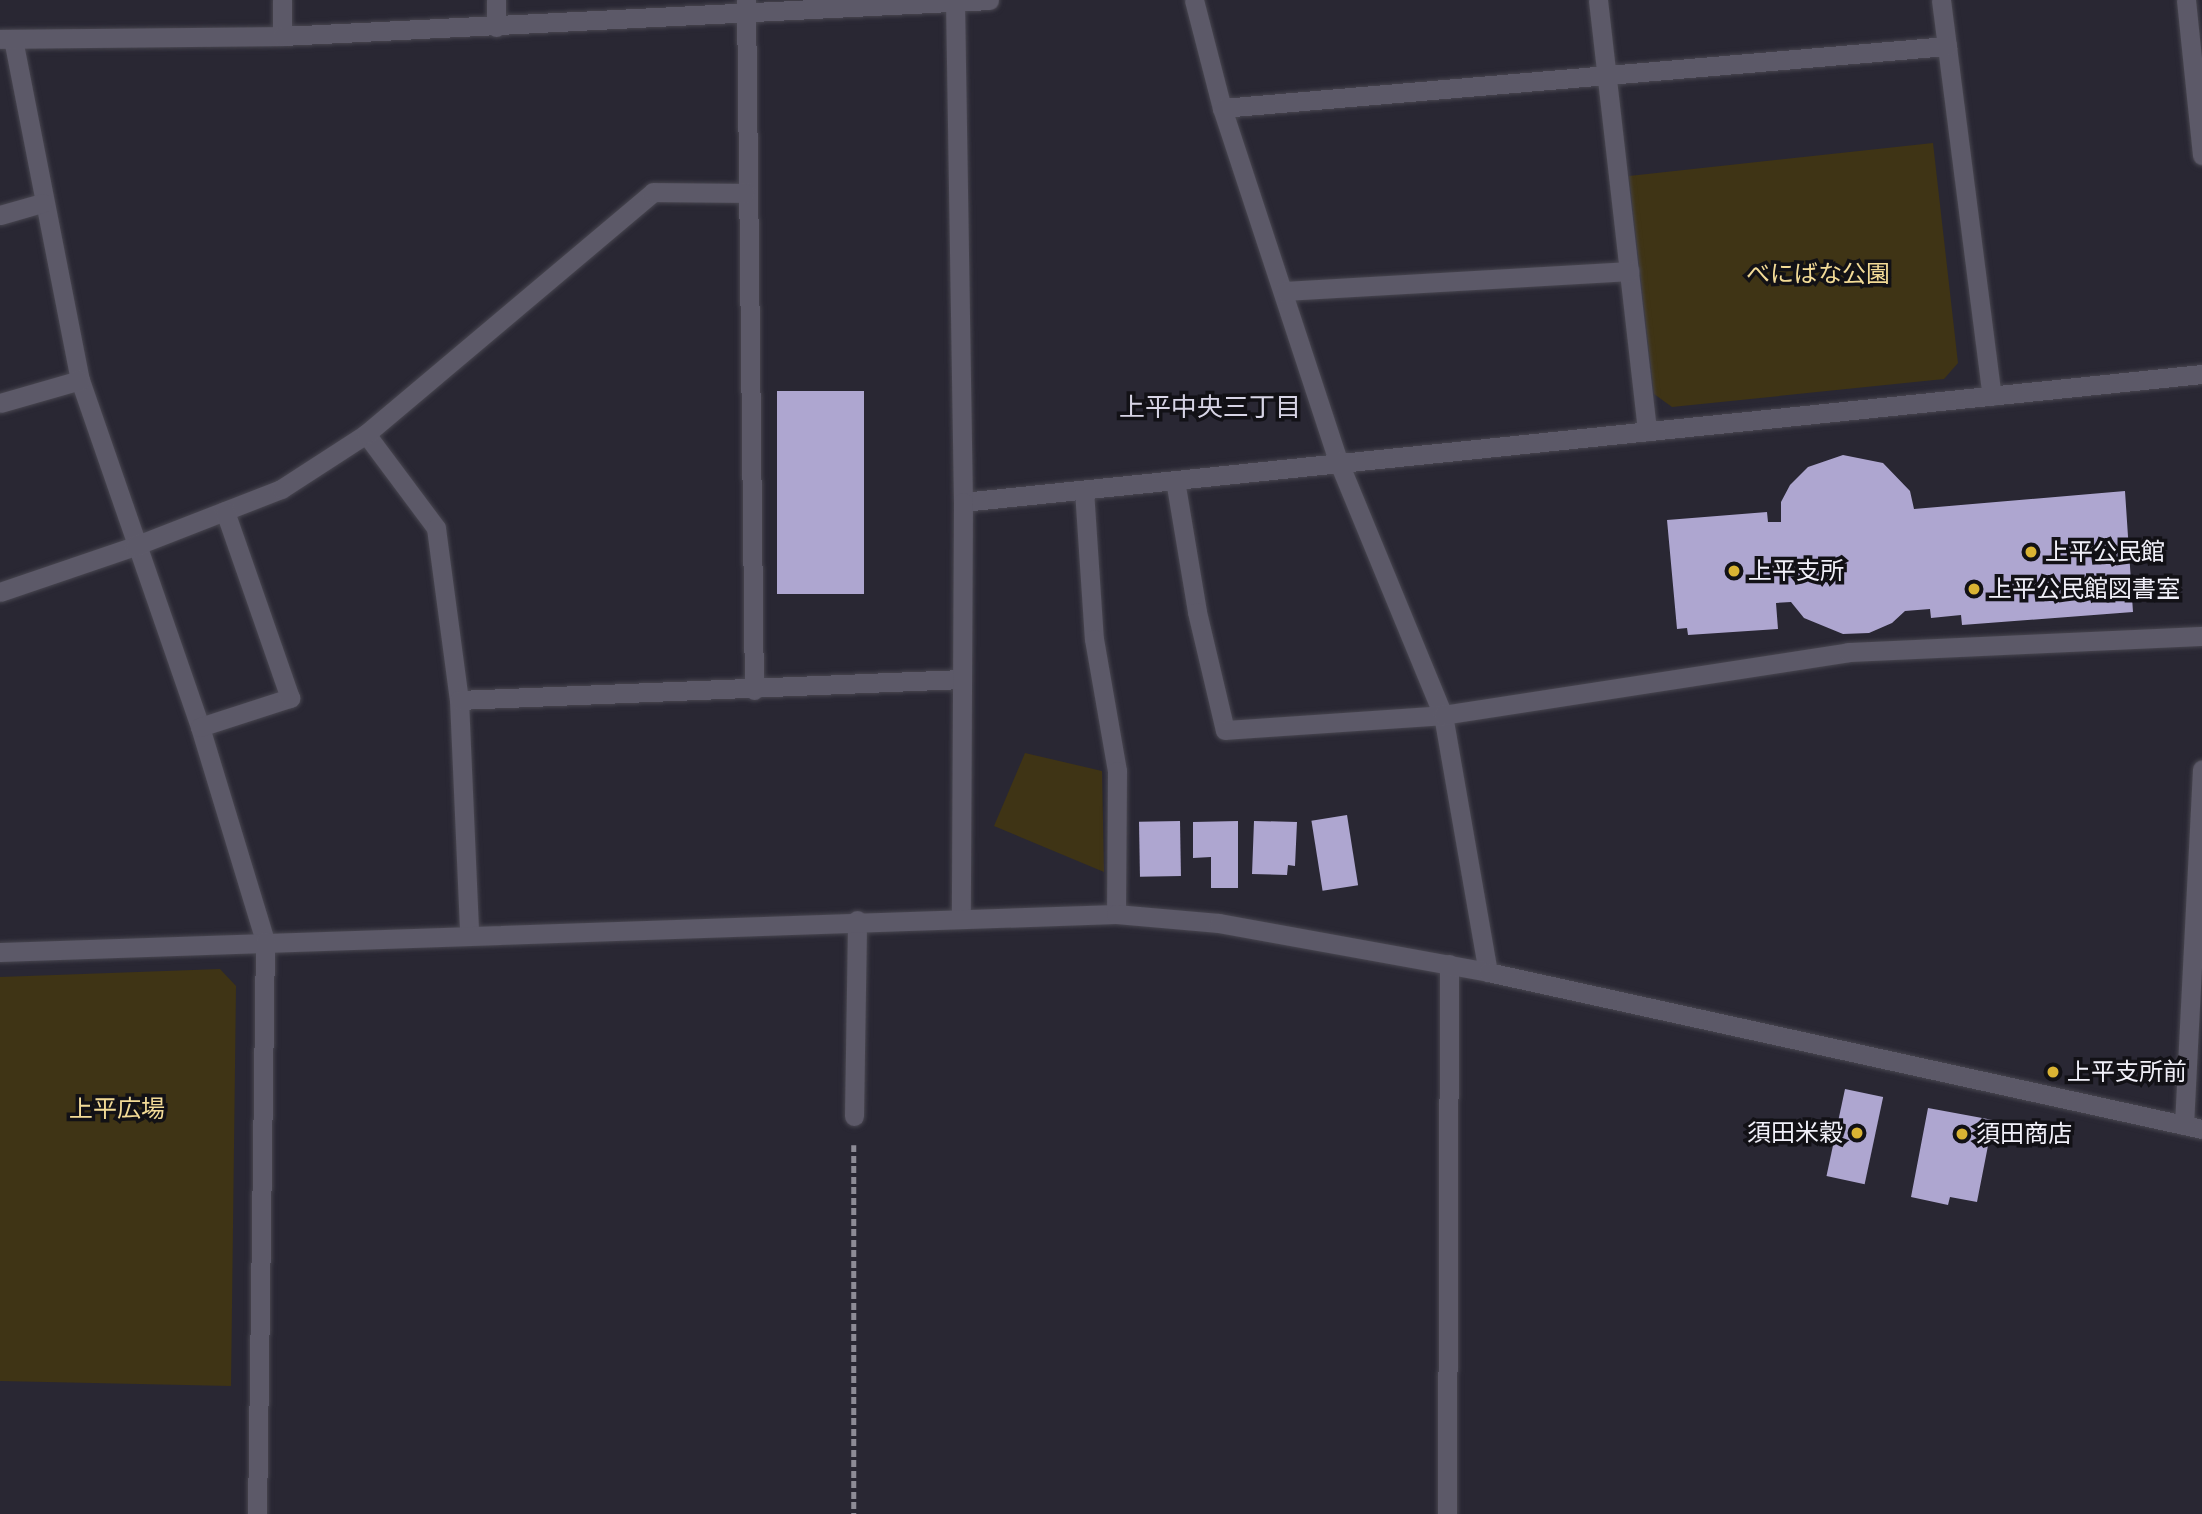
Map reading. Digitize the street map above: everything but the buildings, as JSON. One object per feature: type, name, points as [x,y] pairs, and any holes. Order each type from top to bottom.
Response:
[{"type":"street","points":[[282,0],[282,36]]},
{"type":"street","points":[[496,0],[496,27]]},
{"type":"street","points":[[955,0],[963,502],[961,916]]},
{"type":"street","points":[[257,1514],[265,941],[201,727],[135,546],[80,380],[6,39],[282,36],[496,27],[746,5],[989,0]]},
{"type":"street","points":[[1194,0],[1222,108],[1285,291],[1339,463],[1443,715],[1488,972]]},
{"type":"street","points":[[1598,0],[1647,431]]},
{"type":"street","points":[[1941,0],[1992,396]]},
{"type":"street","points":[[2186,0],[2202,155]]},
{"type":"street","points":[[746,5],[745,193],[754,690]]},
{"type":"street","points":[[1222,108],[1606,73],[1947,46]]},
{"type":"street","points":[[0,592],[135,546],[281,489],[366,434],[653,192],[745,193]]},
{"type":"street","points":[[0,215],[42,203]]},
{"type":"street","points":[[1285,291],[1629,271]]},
{"type":"street","points":[[963,502],[2202,374]]},
{"type":"street","points":[[0,403],[80,380]]},
{"type":"street","points":[[366,434],[436,528],[459,700],[469,933]]},
{"type":"street","points":[[1175,480],[1197,612],[1225,730],[1443,715],[1847,652],[2202,636]]},
{"type":"street","points":[[1084,490],[1094,639],[1117,771],[1116,914]]},
{"type":"street","points":[[201,727],[290,698],[225,511]]},
{"type":"street","points":[[459,700],[754,690],[962,679]]},
{"type":"street","points":[[0,952],[961,916],[1116,914],[1219,923],[1449,964],[2193,1127],[2202,769]]},
{"type":"street","points":[[854,1116],[857,920]]},
{"type":"street","points":[[1447,1514],[1449,964]]},
{"type":"path","points":[[854,1116],[854,1514]]},
{"type":"green space","name":"べにばな公園","points":[[1933,143],[1958,363],[1944,379],[1672,407],[1654,394],[1629,176]]},
{"type":"green space","points":[[1025,753],[1102,771],[1104,872],[994,826]]},
{"type":"green space","name":"上平広場","points":[[220,969],[236,986],[231,1386],[0,1381],[0,977]]},
{"type":"place","name":"上平公民館","points":[[2031,552]]},
{"type":"place","name":"上平支所","points":[[1734,571]]},
{"type":"place","name":"上平公民館図書室","points":[[1974,589]]},
{"type":"place","name":"上平支所前","points":[[2053,1072]]},
{"type":"place","name":"須田米穀","points":[[1857,1133]]},
{"type":"place","name":"須田商店","points":[[1962,1134]]},
{"type":"district","name":"上平中央三丁目","points":[[1210,408]]}]
